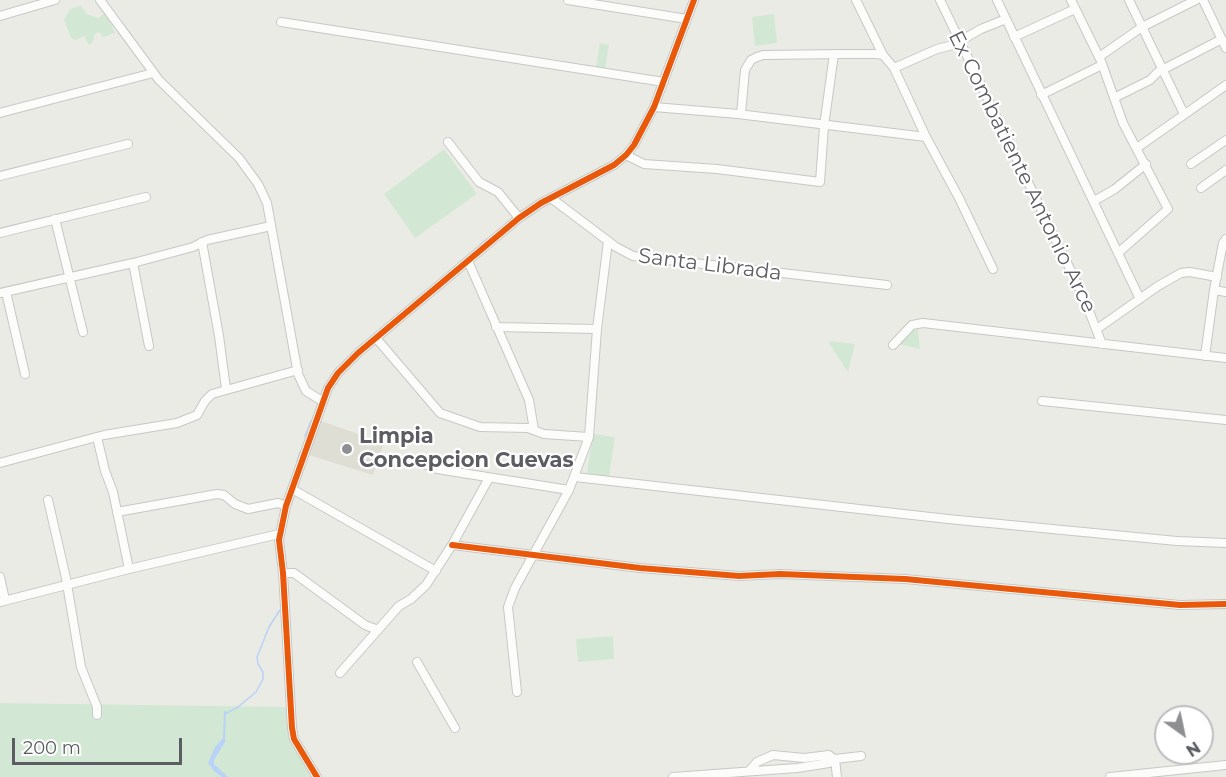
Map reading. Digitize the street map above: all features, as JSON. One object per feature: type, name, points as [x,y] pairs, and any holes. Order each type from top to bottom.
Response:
[{"type":"street","points":[[0,16],[55,0]]},
{"type":"street","points":[[100,0],[153,74],[245,165],[263,193],[267,203],[298,370],[306,391],[322,401]]},
{"type":"street","points":[[568,0],[687,19]]},
{"type":"street","points":[[317,777],[294,739],[292,728],[279,534],[286,506],[322,401],[331,382],[376,338],[519,218],[551,198],[614,165],[626,155],[654,107],[694,0]]},
{"type":"street","points":[[856,0],[883,56],[894,68],[926,137],[993,268]]},
{"type":"street","name":"Ex Combatiente Antonio Arce","points":[[939,0],[1083,296],[1102,344]]},
{"type":"street","points":[[997,0],[1140,299]]},
{"type":"street","points":[[1071,0],[1099,57],[1123,123],[1168,208],[1118,253]]},
{"type":"street","points":[[1129,0],[1185,114]]},
{"type":"street","points":[[1099,57],[1142,27],[1196,0]]},
{"type":"street","points":[[1203,0],[1226,48]]},
{"type":"street","points":[[1014,37],[1076,9]]},
{"type":"street","points":[[894,68],[937,49],[960,42],[981,28],[1006,19]]},
{"type":"street","points":[[281,22],[664,82]]},
{"type":"street","points":[[1114,98],[1150,80],[1163,69],[1222,39]]},
{"type":"street","points":[[626,155],[644,164],[717,169],[820,182],[824,126],[834,54]]},
{"type":"street","points":[[741,114],[745,70],[751,60],[763,55],[876,54],[883,56]]},
{"type":"street","points":[[1041,95],[1102,65]]},
{"type":"street","points":[[0,113],[153,74]]},
{"type":"street","points":[[1137,148],[1226,85]]},
{"type":"street","points":[[654,107],[741,114],[926,137]]},
{"type":"street","points":[[1191,164],[1226,140]]},
{"type":"street","points":[[448,142],[479,182],[498,192],[519,218]]},
{"type":"street","points":[[0,176],[128,144]]},
{"type":"street","points":[[1094,201],[1115,189],[1146,164]]},
{"type":"street","points":[[1201,188],[1226,170]]},
{"type":"street","points":[[0,232],[146,196]]},
{"type":"street","name":"Santa Librada","points":[[551,198],[625,254],[887,285]]},
{"type":"street","points":[[56,219],[83,332]]},
{"type":"street","points":[[25,374],[3,292],[133,263],[271,225]]},
{"type":"street","points":[[1205,356],[1214,290],[1223,243],[1226,239]]},
{"type":"street","points":[[517,692],[508,607],[515,588],[569,490],[589,437],[597,329],[608,241]]},
{"type":"street","points":[[202,243],[226,389]]},
{"type":"street","points":[[468,261],[476,274],[496,327],[529,400],[534,429]]},
{"type":"street","points":[[133,263],[149,346]]},
{"type":"street","points":[[1097,329],[1181,273],[1190,272],[1217,277]]},
{"type":"street","points":[[1214,290],[1226,292]]},
{"type":"street","points":[[893,345],[912,325],[923,323],[1226,358]]},
{"type":"street","points":[[496,327],[597,329]]},
{"type":"street","points":[[376,338],[440,412],[480,427],[528,428],[544,434],[589,437]]},
{"type":"street","points":[[0,462],[97,437],[189,419],[197,415],[208,397],[226,389],[298,370]]},
{"type":"street","points":[[1042,401],[1226,420]]},
{"type":"street","points":[[97,437],[105,471],[113,492],[129,569]]},
{"type":"street","points":[[409,458],[437,469],[569,490]]},
{"type":"street","points":[[575,477],[948,519],[1177,541],[1226,543]]},
{"type":"street","points":[[340,673],[399,606],[411,599],[426,585],[452,545],[489,478]]},
{"type":"street","points":[[292,489],[436,571]]},
{"type":"street","points":[[117,512],[217,494],[224,495],[235,504],[248,509],[278,503],[286,506]]},
{"type":"street","points":[[48,500],[67,585],[81,667],[97,707],[97,715]]},
{"type":"street","points":[[0,577],[3,601],[279,534]]},
{"type":"street","points":[[452,545],[640,568],[740,576],[780,574],[905,579],[1180,605],[1226,604]]},
{"type":"street","points":[[283,573],[294,573],[365,625],[378,630]]},
{"type":"street","points":[[417,662],[455,728]]},
{"type":"street","points":[[750,770],[757,762],[773,755],[804,758],[828,755],[835,759]]},
{"type":"street","points":[[673,777],[797,768],[829,763],[835,759],[861,756]]},
{"type":"street","points":[[835,759],[837,777]]},
{"type":"street","points":[[1110,777],[1226,765]]},
{"type":"shaded area","name":"Limpia Concepcion Cuevas","points":[[321,421],[384,443],[373,475],[309,455]]},
{"type":"green space","points":[[81,6],[87,14],[94,17],[99,18],[105,12],[115,33],[103,37],[99,32],[95,34],[93,42],[89,45],[84,36],[76,40],[71,38],[64,20],[70,9]]},
{"type":"green space","points":[[774,14],[777,43],[755,46],[752,17]]},
{"type":"green space","points":[[600,43],[609,45],[605,69],[596,67]]},
{"type":"green space","points":[[444,149],[477,194],[415,238],[384,194]]},
{"type":"green space","points":[[919,325],[920,349],[898,344],[906,332]]},
{"type":"green space","points":[[831,341],[855,344],[848,372],[829,343]]},
{"type":"green space","points":[[593,434],[615,437],[609,477],[587,473]]},
{"type":"green space","points":[[613,636],[614,659],[578,662],[576,639]]},
{"type":"green space","points":[[0,703],[289,707],[290,729],[314,777],[0,777]]},
{"type":"water","points":[[224,711],[226,711],[225,742],[214,764],[228,777],[222,777],[208,763],[215,747],[223,738]]},
{"type":"waterway","points":[[457,265],[487,239]]},
{"type":"waterway","points":[[305,436],[311,421]]},
{"type":"waterway","points":[[297,462],[300,452]]},
{"type":"waterway","points":[[225,714],[238,707],[256,692],[263,679],[263,672],[257,657],[269,627],[280,610]]},
{"type":"cycle path","points":[[317,777],[294,739],[292,728],[279,540],[286,506],[328,388],[338,373],[358,353],[519,218],[541,203],[614,165],[626,155],[634,145],[654,107],[694,0]]},
{"type":"cycle path","points":[[452,545],[640,568],[739,576],[780,574],[905,579],[1180,605],[1226,604]]},
{"type":"place","name":"Limpia Concepcion Cuevas","points":[[347,449]]}]
